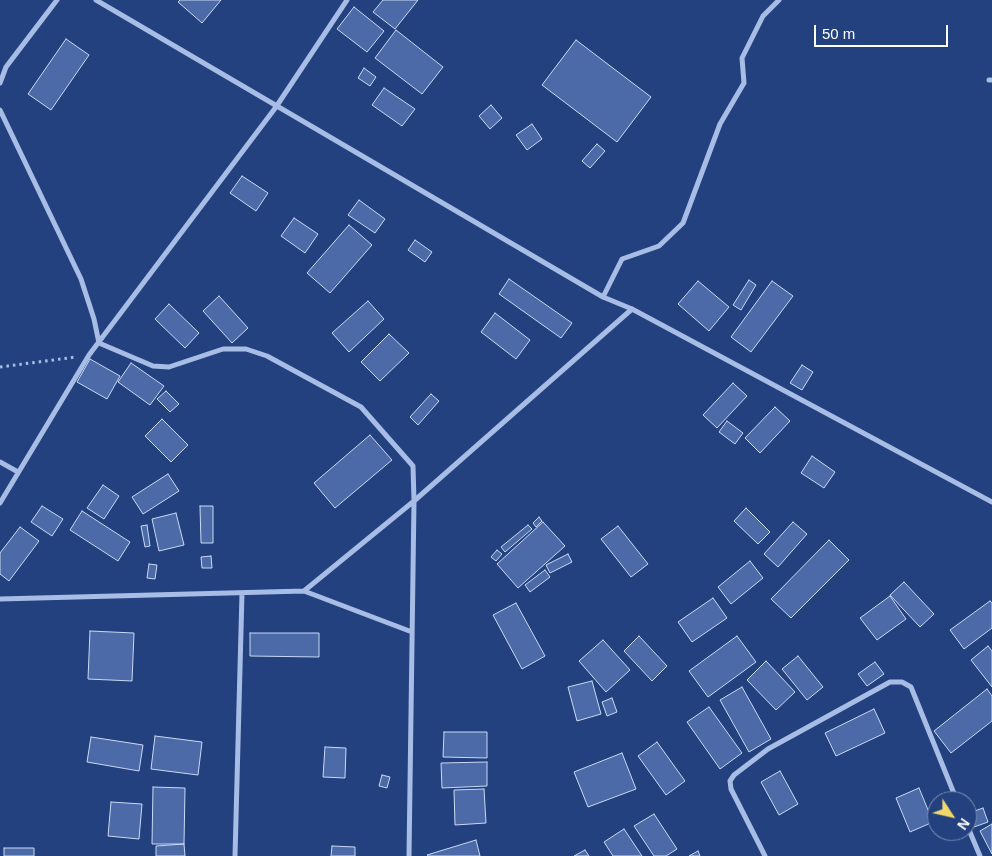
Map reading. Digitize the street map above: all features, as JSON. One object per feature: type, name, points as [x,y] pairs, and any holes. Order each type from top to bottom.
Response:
[{"type":"street","points":[[0,83],[6,66],[56,0]]},
{"type":"street","points":[[96,0],[603,297],[632,308],[992,502]]},
{"type":"street","points":[[0,503],[89,355],[276,107],[347,0]]},
{"type":"street","points":[[603,297],[622,259],[659,246],[683,223],[720,124],[744,82],[742,58],[763,16],[780,0]]},
{"type":"street","points":[[0,110],[81,279],[94,319],[99,343]]},
{"type":"street","points":[[304,591],[414,501],[632,308]]},
{"type":"street","points":[[99,343],[153,366],[169,367],[223,349],[246,349],[267,356],[361,406],[413,466],[409,856]]},
{"type":"street","points":[[0,462],[18,472]]},
{"type":"street","points":[[0,599],[304,591],[412,632]]},
{"type":"street","points":[[235,856],[242,593]]},
{"type":"street","points":[[764,856],[731,789],[730,781],[734,775],[768,749],[890,682],[902,682],[911,687],[953,791]]},
{"type":"street","points":[[974,841],[980,856]]},
{"type":"path","points":[[0,367],[89,355]]},
{"type":"building","points":[[180,0],[221,0],[202,23],[178,2]]},
{"type":"building","points":[[383,0],[418,0],[395,29],[373,12]]},
{"type":"building","points":[[354,7],[384,31],[367,52],[337,29]]},
{"type":"building","points":[[396,30],[443,67],[422,94],[375,58]]},
{"type":"building","points":[[66,39],[89,55],[51,110],[28,94]]},
{"type":"building","points":[[576,40],[651,97],[617,142],[542,85]]},
{"type":"building","points":[[364,68],[376,77],[370,86],[358,78]]},
{"type":"building","points":[[384,88],[415,109],[402,126],[372,105]]},
{"type":"building","points":[[491,105],[502,118],[490,129],[479,116]]},
{"type":"building","points":[[532,124],[542,139],[527,150],[516,135]]},
{"type":"building","points":[[597,144],[605,151],[590,168],[582,161]]},
{"type":"building","points":[[242,176],[268,193],[256,211],[230,193]]},
{"type":"building","points":[[359,200],[385,219],[375,233],[348,215]]},
{"type":"building","points":[[294,218],[318,234],[305,253],[281,236]]},
{"type":"building","points":[[349,225],[372,245],[330,293],[307,273]]},
{"type":"building","points":[[415,240],[432,252],[425,262],[408,250]]},
{"type":"building","points":[[509,279],[572,323],[561,338],[499,294]]},
{"type":"building","points":[[749,280],[756,285],[741,310],[733,305]]},
{"type":"building","points":[[698,281],[729,307],[709,331],[678,304]]},
{"type":"building","points":[[772,281],[793,296],[751,352],[731,337]]},
{"type":"building","points":[[219,296],[248,328],[232,343],[203,311]]},
{"type":"building","points":[[368,301],[384,319],[349,352],[332,333]]},
{"type":"building","points":[[169,304],[199,333],[185,348],[155,319]]},
{"type":"building","points":[[495,313],[530,340],[516,359],[481,332]]},
{"type":"building","points":[[389,334],[409,353],[380,381],[361,362]]},
{"type":"building","points":[[90,359],[120,376],[107,399],[77,382]]},
{"type":"building","points":[[131,363],[164,386],[150,405],[118,382]]},
{"type":"building","points":[[802,365],[813,372],[802,390],[790,383]]},
{"type":"building","points":[[733,383],[747,396],[717,428],[703,415]]},
{"type":"building","points":[[166,391],[179,404],[170,412],[157,399]]},
{"type":"building","points":[[431,394],[439,401],[418,425],[410,417]]},
{"type":"building","points":[[775,407],[790,421],[760,453],[745,438]]},
{"type":"building","points":[[162,419],[188,445],[171,462],[145,436]]},
{"type":"building","points":[[727,421],[743,433],[735,444],[719,432]]},
{"type":"building","points":[[370,435],[392,460],[335,508],[314,483]]},
{"type":"building","points":[[812,456],[835,472],[824,488],[801,473]]},
{"type":"building","points":[[168,474],[179,491],[143,514],[132,497]]},
{"type":"building","points":[[103,485],[119,496],[104,519],[87,508]]},
{"type":"building","points":[[42,506],[63,519],[52,536],[31,522]]},
{"type":"building","points":[[200,506],[213,506],[213,543],[201,543]]},
{"type":"building","points":[[746,508],[770,532],[758,544],[734,521]]},
{"type":"building","points":[[82,511],[130,542],[118,561],[70,530]]},
{"type":"building","points":[[176,513],[184,545],[159,551],[152,519]]},
{"type":"building","points":[[539,517],[542,521],[536,527],[533,523]]},
{"type":"building","points":[[543,522],[565,546],[518,588],[497,564]]},
{"type":"building","points":[[793,522],[807,534],[778,567],[764,554]]},
{"type":"building","points":[[147,525],[150,546],[145,547],[141,526]]},
{"type":"building","points":[[528,525],[532,529],[505,552],[501,547]]},
{"type":"building","points":[[618,526],[648,564],[631,577],[601,539]]},
{"type":"building","points":[[20,527],[39,541],[9,581],[0,574],[0,553]]},
{"type":"building","points":[[829,540],[849,560],[791,618],[771,599]]},
{"type":"building","points":[[497,550],[502,554],[496,561],[491,557]]},
{"type":"building","points":[[568,554],[572,562],[550,573],[546,565]]},
{"type":"building","points":[[211,556],[212,568],[202,568],[201,557]]},
{"type":"building","points":[[750,561],[763,578],[731,604],[718,587]]},
{"type":"building","points":[[149,564],[157,565],[155,579],[147,578]]},
{"type":"building","points":[[545,570],[550,577],[530,592],[525,585]]},
{"type":"building","points":[[904,582],[934,614],[920,627],[890,595]]},
{"type":"building","points":[[890,596],[906,619],[877,640],[860,618]]},
{"type":"building","points":[[713,598],[727,618],[692,642],[678,622]]},
{"type":"building","points":[[990,601],[992,603],[992,628],[964,649],[950,630]]},
{"type":"building","points":[[516,603],[545,656],[522,669],[493,615]]},
{"type":"building","points":[[90,631],[134,633],[132,681],[88,679]]},
{"type":"building","points":[[250,633],[319,633],[319,657],[250,656]]},
{"type":"building","points":[[639,636],[667,666],[652,681],[624,651]]},
{"type":"building","points":[[737,636],[756,662],[708,697],[689,671]]},
{"type":"building","points":[[603,640],[630,670],[606,692],[579,661]]},
{"type":"building","points":[[988,646],[992,651],[992,687],[971,660]]},
{"type":"building","points":[[798,656],[823,687],[807,700],[782,669]]},
{"type":"building","points":[[766,661],[795,692],[776,710],[747,680]]},
{"type":"building","points":[[875,662],[884,674],[867,686],[858,674]]},
{"type":"building","points":[[592,681],[601,714],[577,721],[568,687]]},
{"type":"building","points":[[742,687],[771,739],[749,752],[720,700]]},
{"type":"building","points":[[987,689],[992,696],[992,721],[951,753],[934,731]]},
{"type":"building","points":[[612,698],[617,712],[607,716],[602,702]]},
{"type":"building","points":[[709,707],[742,753],[720,769],[687,722]]},
{"type":"building","points":[[874,709],[885,733],[836,756],[825,733]]},
{"type":"building","points":[[444,732],[487,732],[487,758],[443,757]]},
{"type":"building","points":[[155,736],[202,742],[198,775],[151,769]]},
{"type":"building","points":[[91,737],[143,745],[139,771],[87,762]]},
{"type":"building","points":[[657,742],[685,781],[666,795],[638,756]]},
{"type":"building","points":[[325,747],[346,748],[345,778],[323,777]]},
{"type":"building","points":[[622,753],[636,789],[588,807],[574,772]]},
{"type":"building","points":[[487,762],[487,786],[442,788],[441,763]]},
{"type":"building","points":[[780,771],[798,804],[779,815],[761,782]]},
{"type":"building","points":[[382,775],[390,777],[387,788],[379,786]]},
{"type":"building","points":[[153,787],[185,788],[184,844],[152,844]]},
{"type":"building","points":[[919,788],[927,807],[927,825],[910,832],[896,798]]},
{"type":"building","points":[[484,789],[486,823],[455,825],[454,790]]},
{"type":"building","points":[[111,802],[142,804],[139,839],[108,836]]},
{"type":"building","points":[[983,808],[988,822],[977,826],[977,810]]},
{"type":"building","points":[[654,814],[677,849],[666,856],[654,856],[634,826]]},
{"type":"building","points":[[992,824],[992,854],[980,831]]},
{"type":"building","points":[[624,829],[642,856],[613,856],[604,842]]},
{"type":"building","points":[[476,840],[480,856],[427,855]]},
{"type":"building","points":[[184,844],[185,856],[156,856],[156,846]]},
{"type":"building","points":[[332,846],[355,847],[355,856],[331,856]]},
{"type":"building","points":[[4,848],[34,848],[34,856],[4,856]]},
{"type":"building","points":[[585,850],[589,856],[574,856]]},
{"type":"building","points":[[698,851],[700,856],[689,856]]}]
